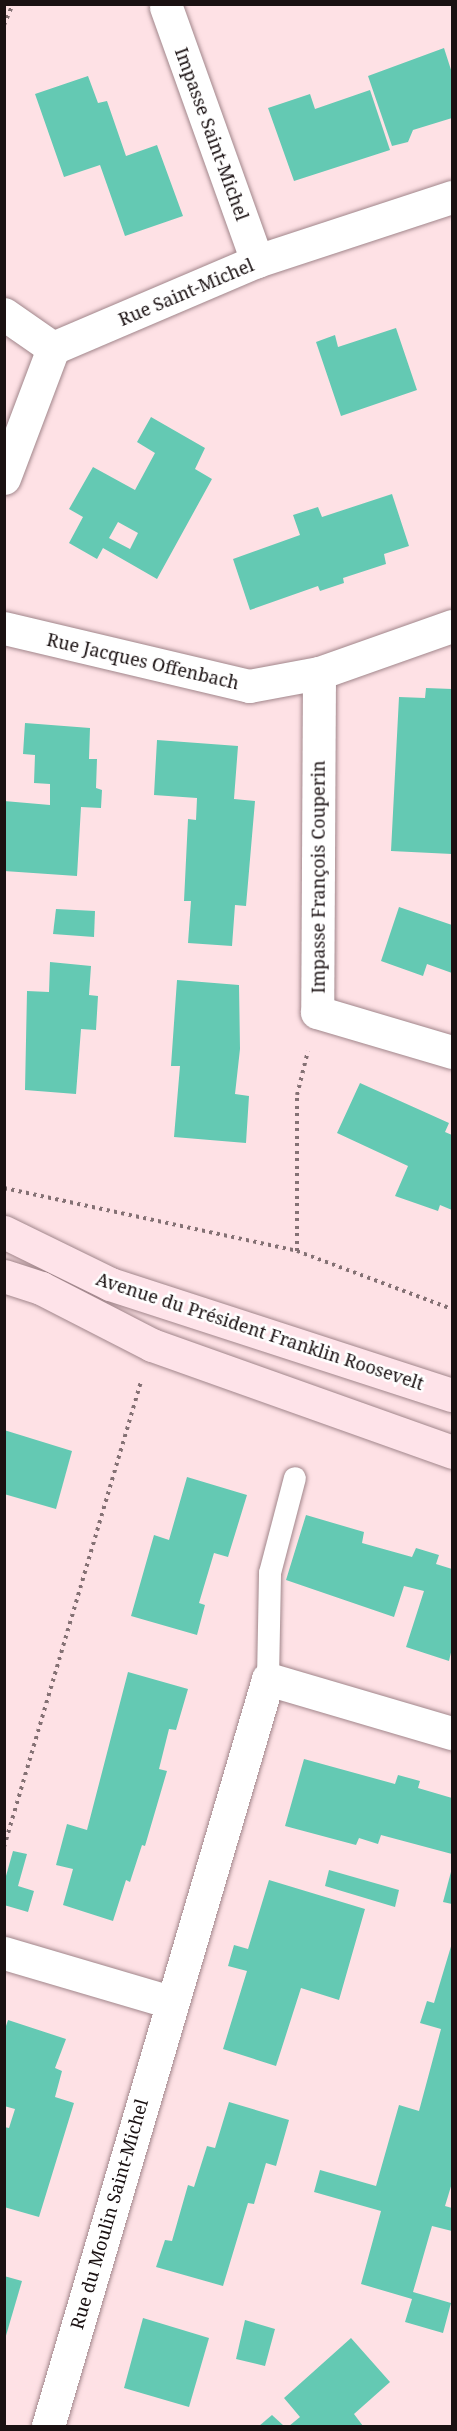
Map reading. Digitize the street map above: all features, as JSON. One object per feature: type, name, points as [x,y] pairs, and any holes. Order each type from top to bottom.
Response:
[{"type":"main road","name":"Avenue du Président Franklin Roosevelt","points":[[4,1232],[110,1284],[453,1395]]},
{"type":"main road","name":"Avenue du Président Franklin Roosevelt","points":[[4,1276],[42,1288],[152,1345],[453,1452]]},
{"type":"street","name":"Impasse Saint-Michel","points":[[166,7],[257,261]]},
{"type":"street","name":"Rue Saint-Michel","points":[[53,348],[257,261],[453,196]]},
{"type":"street","points":[[4,314],[53,348],[4,478]]},
{"type":"street","name":"Rue Jacques Offenbach","points":[[4,628],[249,686],[319,673],[453,626]]},
{"type":"street","name":"Impasse François Couperin","points":[[319,673],[317,1012],[453,1052]]},
{"type":"street","points":[[268,1678],[453,1734]]},
{"type":"street","name":"Rue du Moulin Saint-Michel","points":[[48,2427],[170,2002],[268,1678]]},
{"type":"street","points":[[4,1953],[170,2002]]},
{"type":"lane","name":"Rue du Moulin Saint-Michel","points":[[268,1678],[270,1573],[295,1478]]},
{"type":"path","points":[[4,25],[14,4]]},
{"type":"path","points":[[297,1251],[297,1095],[317,1012]]},
{"type":"path","points":[[4,1188],[297,1251],[453,1309]]},
{"type":"path","points":[[4,1847],[152,1345]]},
{"type":"building","points":[[444,48],[452,73],[452,118],[413,130],[408,142],[392,146],[368,76]]},
{"type":"building","points":[[88,76],[98,103],[107,101],[126,156],[157,145],[183,216],[125,236],[100,165],[64,177],[35,94]]},
{"type":"building","points":[[370,90],[390,150],[294,181],[268,108],[310,94],[315,109]]},
{"type":"building","points":[[396,328],[417,390],[341,416],[316,342],[335,335],[338,347]]},
{"type":"building","points":[[151,417],[205,448],[195,469],[212,479],[157,579],[103,548],[97,559],[69,543],[83,517],[69,509],[93,467],[135,490],[155,453],[137,442]],"holes":[[[118,522],[138,533],[130,549],[109,538]]]},
{"type":"building","points":[[392,494],[409,546],[384,554],[386,564],[343,578],[344,583],[320,591],[318,586],[250,610],[233,559],[300,535],[293,515],[318,507],[322,517]]},
{"type":"building","points":[[426,688],[452,689],[452,854],[391,851],[399,697],[425,698]]},
{"type":"building","points":[[25,723],[90,728],[89,759],[97,759],[96,788],[102,790],[101,808],[81,807],[77,876],[4,871],[4,801],[50,805],[50,784],[34,783],[35,755],[23,754]]},
{"type":"building","points":[[157,740],[238,746],[234,799],[255,801],[246,906],[235,905],[232,946],[188,943],[191,901],[184,901],[188,819],[196,820],[197,798],[154,795]]},
{"type":"building","points":[[399,907],[452,925],[452,973],[427,964],[423,976],[381,961]]},
{"type":"building","points":[[56,909],[95,911],[94,937],[53,934]]},
{"type":"building","points":[[50,962],[91,966],[89,995],[98,996],[96,1030],[81,1029],[76,1094],[25,1090],[27,991],[49,992]]},
{"type":"building","points":[[177,980],[239,985],[240,1049],[235,1094],[249,1096],[246,1143],[174,1137],[180,1066],[171,1066]]},
{"type":"building","points":[[360,1083],[449,1123],[445,1132],[452,1135],[452,1210],[440,1205],[438,1211],[395,1196],[408,1166],[337,1133]]},
{"type":"building","points":[[4,1430],[72,1451],[56,1509],[4,1494]]},
{"type":"building","points":[[187,1477],[247,1495],[228,1557],[214,1553],[199,1603],[205,1605],[197,1635],[131,1616],[154,1535],[169,1540]]},
{"type":"building","points":[[306,1515],[364,1532],[362,1543],[412,1557],[416,1548],[439,1555],[436,1564],[452,1569],[452,1648],[449,1661],[406,1647],[424,1591],[404,1586],[394,1617],[286,1580]]},
{"type":"building","points":[[128,1672],[188,1689],[176,1730],[169,1729],[159,1769],[167,1771],[145,1846],[142,1845],[130,1882],[126,1880],[113,1921],[63,1905],[73,1869],[56,1865],[67,1824],[87,1830]]},
{"type":"building","points":[[304,1759],[395,1784],[398,1775],[420,1781],[418,1788],[452,1798],[452,1854],[381,1835],[378,1844],[359,1838],[356,1845],[285,1826]]},
{"type":"building","points":[[13,1851],[27,1854],[18,1886],[34,1891],[28,1912],[4,1905],[4,1883]]},
{"type":"building","points":[[452,1868],[452,1904],[443,1902]]},
{"type":"building","points":[[329,1870],[399,1890],[395,1907],[325,1886]]},
{"type":"building","points":[[269,1880],[365,1909],[339,2000],[301,1988],[276,2066],[223,2049],[247,1971],[228,1966],[234,1945],[248,1949]]},
{"type":"building","points":[[452,1943],[452,2183],[445,2206],[452,2208],[452,2231],[432,2226],[413,2292],[451,2303],[443,2333],[405,2322],[412,2299],[361,2284],[381,2211],[314,2192],[320,2170],[376,2186],[399,2105],[419,2111],[441,2029],[420,2023],[427,2001],[434,2003]]},
{"type":"building","points":[[8,2020],[66,2039],[55,2068],[62,2071],[55,2097],[74,2103],[39,2217],[4,2207],[4,2127],[9,2128],[15,2109],[4,2106],[4,2032]]},
{"type":"building","points":[[229,2102],[289,2120],[276,2166],[266,2163],[254,2204],[248,2203],[223,2286],[156,2267],[165,2240],[172,2241],[188,2185],[194,2187],[207,2146],[215,2148]]},
{"type":"building","points":[[4,2276],[22,2281],[5,2339],[4,2339]]},
{"type":"building","points":[[143,2318],[209,2338],[189,2407],[124,2388]]},
{"type":"building","points":[[245,2320],[275,2329],[265,2366],[236,2359]]},
{"type":"building","points":[[351,2338],[390,2382],[354,2414],[363,2426],[289,2426],[300,2417],[284,2398]]},
{"type":"building","points":[[272,2415],[284,2426],[259,2426]]}]
